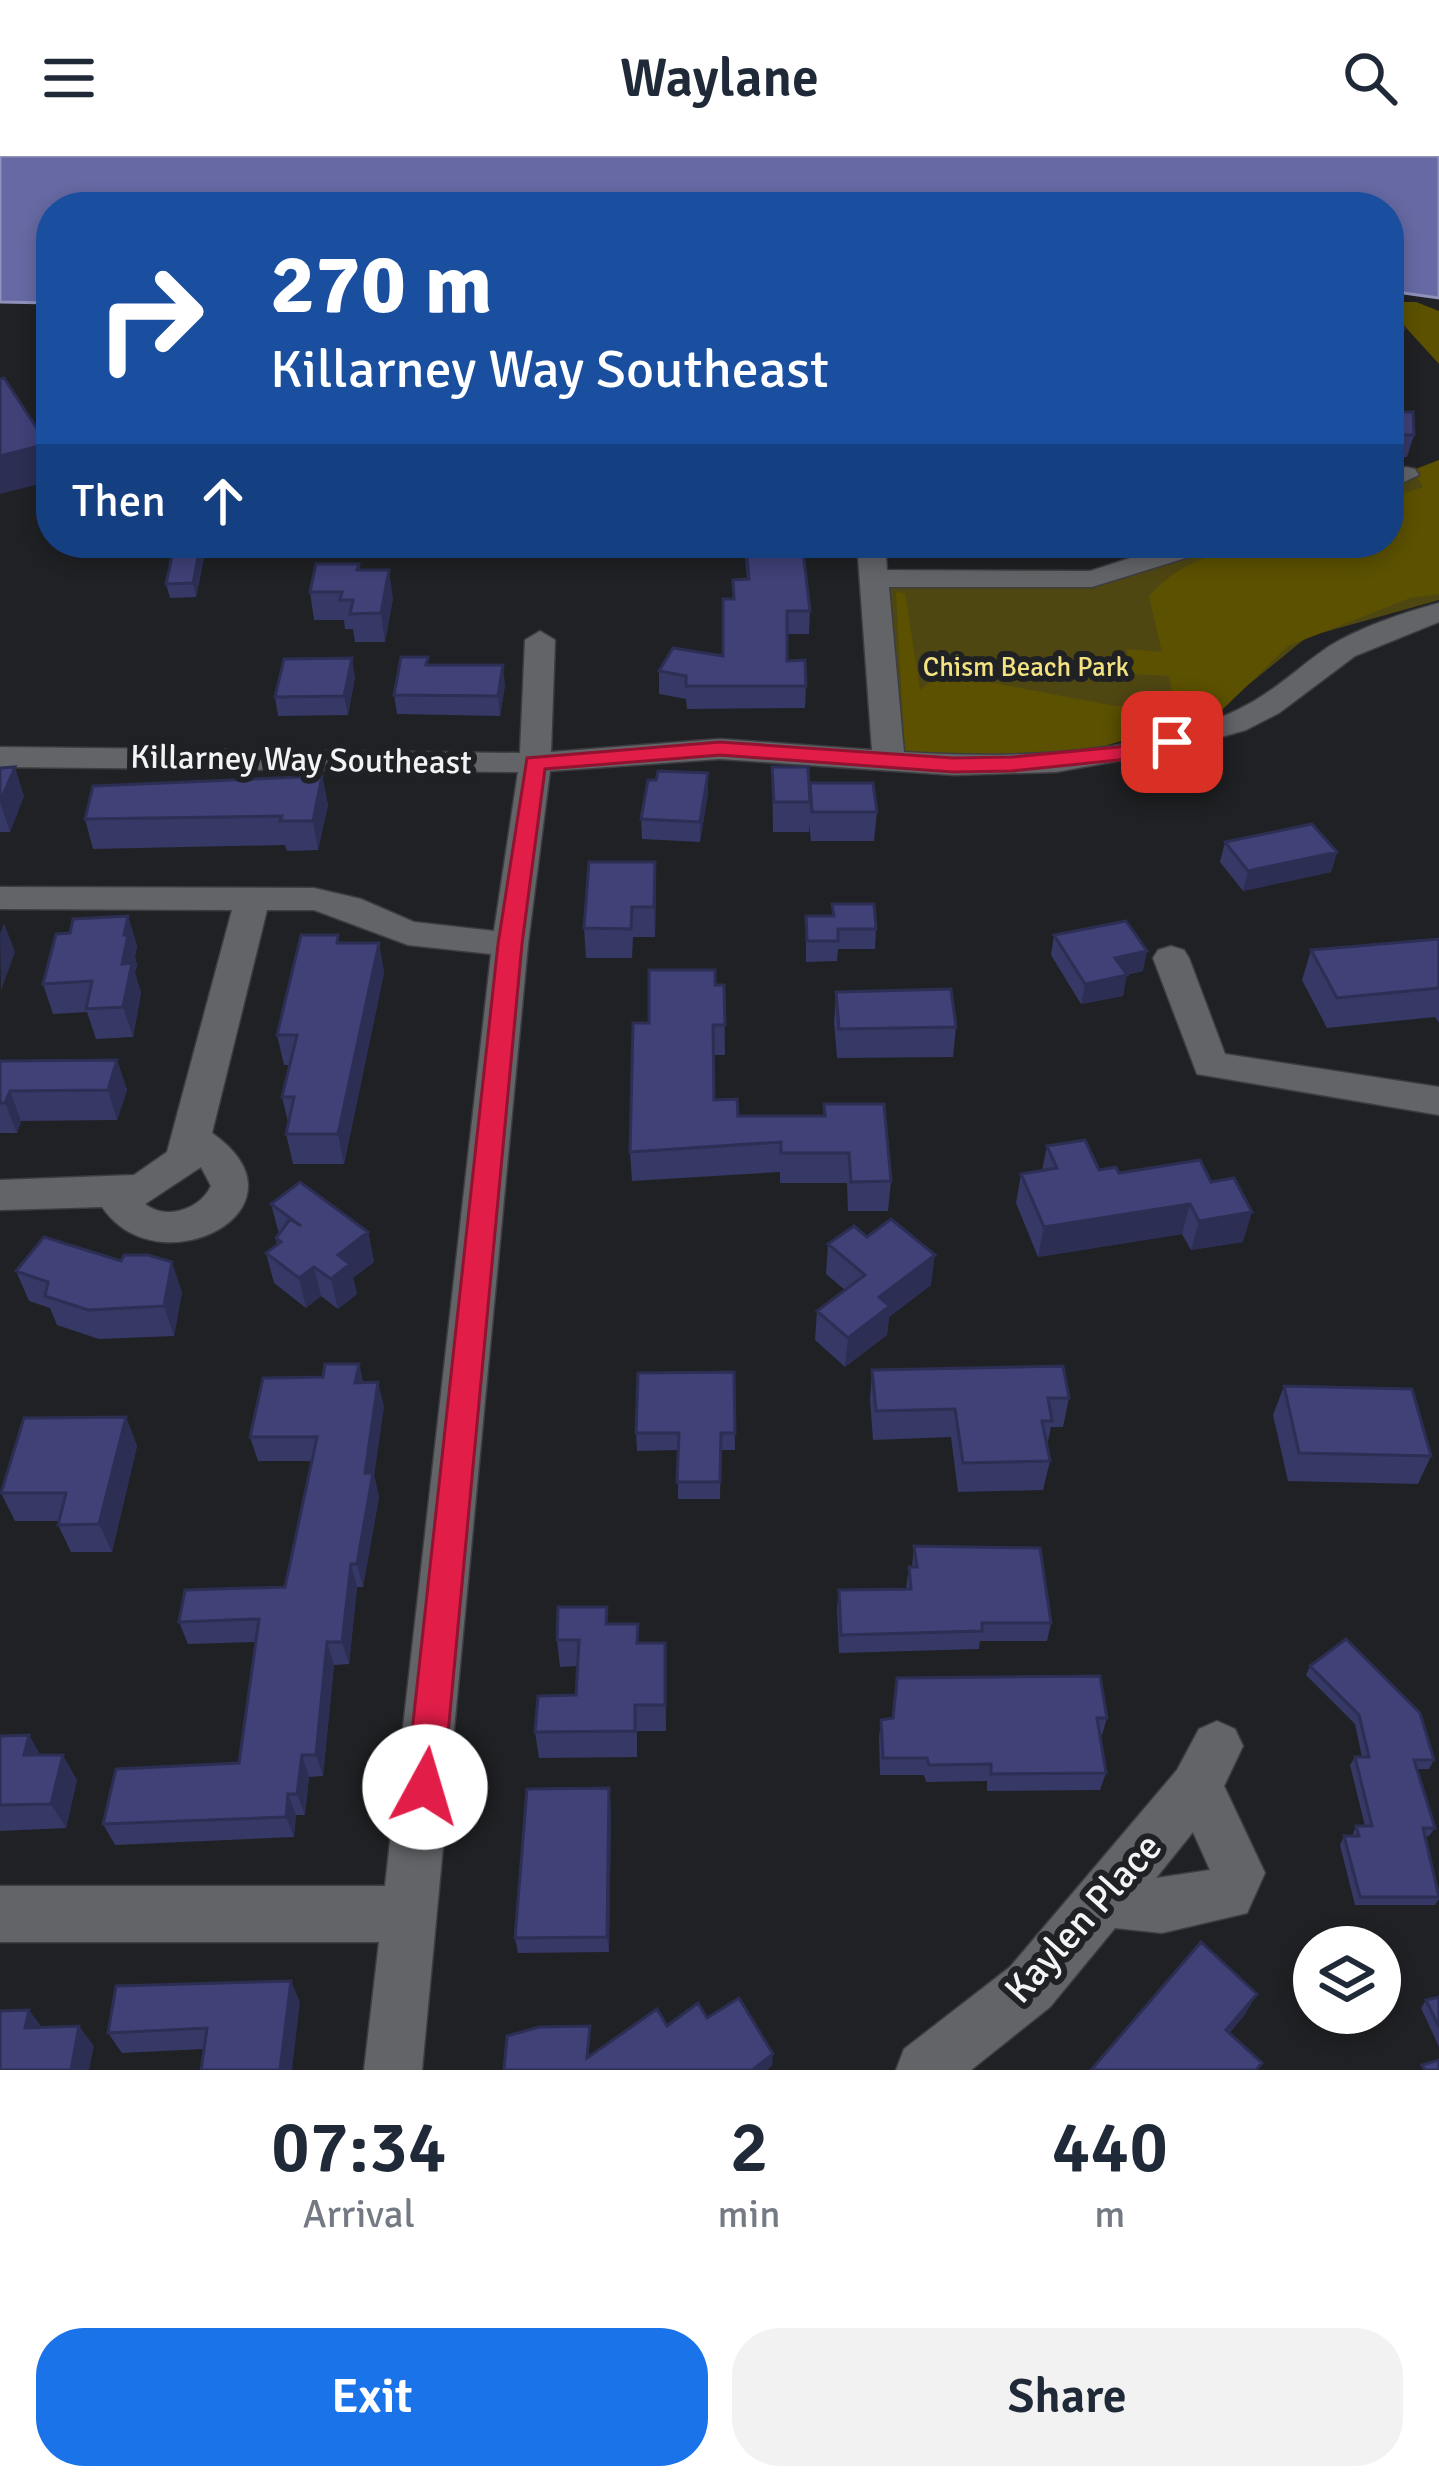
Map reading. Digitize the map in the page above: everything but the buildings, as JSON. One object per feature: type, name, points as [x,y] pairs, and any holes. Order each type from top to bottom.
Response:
[{"type":"street","points":[[873,558],[889,760]]},
{"type":"street","points":[[874,578],[1092,579],[1158,558]]},
{"type":"street","name":"Killarney Way Southeast","points":[[0,757],[535,763],[720,749],[953,765],[1056,762],[1172,742],[1235,723],[1268,706],[1344,650],[1439,612]]},
{"type":"street","points":[[393,2070],[510,944],[535,763],[540,640]]},
{"type":"street","points":[[0,898],[253,897],[334,902],[408,934],[510,944]]},
{"type":"street","points":[[0,1195],[142,1190],[185,1160],[253,897]]},
{"type":"street","points":[[1171,958],[1210,1065],[1439,1101]]},
{"type":"street","points":[[116,1194],[136,1220],[148,1226],[176,1229],[205,1219],[226,1199],[230,1177],[191,1138]]},
{"type":"street","name":"Kaylen Place","points":[[926,2070],[1030,1988],[1207,1767],[1221,1829],[1238,1873],[1228,1894],[1162,1906],[1103,1899]]},
{"type":"street","points":[[0,1914],[411,1914]]},
{"type":"green space","name":"Chism Beach Park","points":[[1439,467],[1439,600],[1307,637],[1214,713],[1050,756],[892,746],[874,578],[1068,580],[1151,558],[1404,558],[1404,477]]},
{"type":"shaded area","points":[[1404,302],[1439,311],[1439,364],[1404,326]]},
{"type":"shaded area","points":[[1439,460],[1439,594],[1410,598],[1288,646],[1222,710],[1053,762],[905,755],[896,592],[905,593],[920,690],[941,673],[1115,706],[1174,705],[1169,676],[1131,674],[1127,649],[1162,652],[1149,596],[1173,575],[1206,558],[1404,558],[1404,493],[1423,487],[1413,470]]},
{"type":"water","points":[[0,156],[1439,156],[1439,298],[1404,293],[1404,192],[36,192],[36,303],[0,302]]},
{"type":"route","points":[[425,1787],[510,944],[535,763],[720,749],[953,765],[1012,764],[1056,762],[1172,742]]}]
